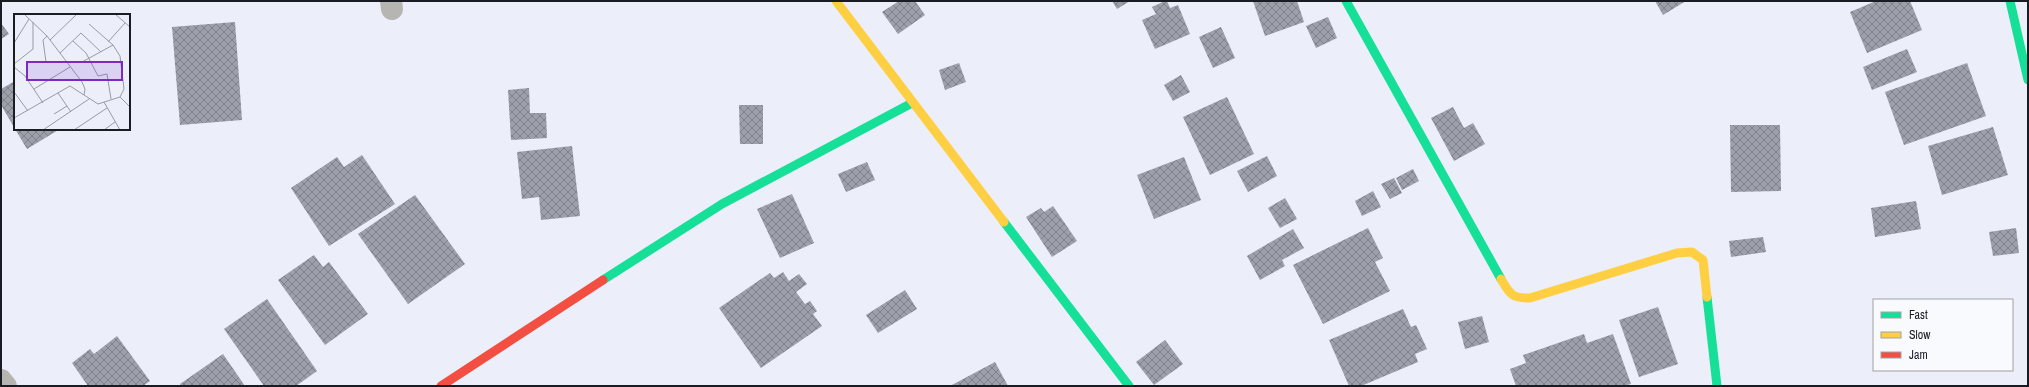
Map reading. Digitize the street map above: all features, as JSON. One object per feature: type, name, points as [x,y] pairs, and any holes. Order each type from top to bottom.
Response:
[{"type":"street","points":[[836,1],[912,103],[1129,386]]},
{"type":"street","points":[[1346,1],[1510,294],[1519,298],[1530,298],[1677,253],[1692,252],[1703,260],[1717,386]]},
{"type":"street","points":[[2010,1],[2028,80]]},
{"type":"street","points":[[441,386],[536,323],[722,204],[912,103]]},
{"type":"street","points":[[1,380],[6,386]]},
{"type":"building","points":[[899,1],[915,1],[925,15],[898,34],[882,12]]},
{"type":"building","points":[[1112,1],[1130,1],[1117,9]]},
{"type":"building","points":[[1167,1],[1170,8],[1178,5],[1190,34],[1155,49],[1142,20],[1156,14],[1152,7]]},
{"type":"building","points":[[1253,1],[1297,1],[1304,22],[1265,36]]},
{"type":"building","points":[[1655,1],[1686,1],[1663,15]]},
{"type":"building","points":[[1876,1],[1910,1],[1922,30],[1867,53],[1850,12]]},
{"type":"building","points":[[1328,17],[1337,38],[1316,48],[1306,26]]},
{"type":"building","points":[[235,22],[242,120],[180,125],[172,27]]},
{"type":"building","points":[[1,23],[9,34],[1,39]]},
{"type":"building","points":[[1221,27],[1235,58],[1213,68],[1199,37]]},
{"type":"building","points":[[1907,49],[1917,72],[1872,90],[1863,67]]},
{"type":"building","points":[[959,63],[966,82],[945,90],[939,70]]},
{"type":"building","points":[[1967,63],[1986,116],[1904,145],[1885,92]]},
{"type":"building","points":[[1181,75],[1190,92],[1173,101],[1164,85]]},
{"type":"building","points":[[14,82],[14,127],[1,105],[1,89]]},
{"type":"building","points":[[529,88],[530,113],[546,113],[547,138],[511,140],[508,90]]},
{"type":"building","points":[[1227,97],[1254,154],[1210,175],[1183,117]]},
{"type":"building","points":[[739,105],[763,105],[763,144],[740,144]]},
{"type":"building","points":[[1453,107],[1464,128],[1473,123],[1485,144],[1454,161],[1431,118]]},
{"type":"building","points":[[1730,125],[1780,125],[1781,191],[1731,192]]},
{"type":"building","points":[[1993,127],[2008,175],[1942,195],[1928,146]]},
{"type":"building","points":[[16,130],[58,130],[27,149]]},
{"type":"building","points":[[572,146],[580,216],[541,220],[539,197],[522,199],[517,152]]},
{"type":"building","points":[[362,155],[395,204],[329,246],[291,188],[337,157],[344,167]]},
{"type":"building","points":[[1267,156],[1277,176],[1248,192],[1237,171]]},
{"type":"building","points":[[1184,157],[1201,200],[1154,219],[1137,175]]},
{"type":"building","points":[[867,162],[875,180],[846,192],[838,174]]},
{"type":"building","points":[[1413,169],[1419,181],[1402,190],[1396,178]]},
{"type":"building","points":[[1394,178],[1402,193],[1390,199],[1381,184]]},
{"type":"building","points":[[1373,191],[1381,207],[1362,216],[1355,201]]},
{"type":"building","points":[[792,194],[814,243],[780,258],[757,209]]},
{"type":"building","points":[[415,195],[465,264],[408,304],[358,234]]},
{"type":"building","points":[[1285,198],[1297,219],[1280,228],[1268,208]]},
{"type":"building","points":[[1916,201],[1921,229],[1875,237],[1871,208]]},
{"type":"building","points":[[1053,206],[1077,241],[1052,257],[1026,217],[1041,208],[1044,212]]},
{"type":"building","points":[[1368,228],[1383,258],[1375,262],[1390,291],[1323,324],[1293,265]]},
{"type":"building","points":[[2016,228],[2019,253],[1993,256],[1989,232]]},
{"type":"building","points":[[1293,229],[1304,248],[1282,260],[1285,266],[1260,280],[1247,256]]},
{"type":"building","points":[[1763,237],[1766,252],[1731,257],[1729,241]]},
{"type":"building","points":[[314,255],[323,267],[329,262],[368,314],[325,345],[278,280]]},
{"type":"building","points":[[783,272],[789,281],[799,274],[807,284],[796,292],[805,304],[810,301],[817,311],[813,314],[822,326],[761,368],[719,308],[770,273],[774,278]]},
{"type":"building","points":[[905,290],[917,309],[878,333],[866,315]]},
{"type":"building","points":[[267,299],[317,371],[296,386],[264,386],[224,329]]},
{"type":"building","points":[[1658,307],[1678,364],[1639,377],[1619,320]]},
{"type":"building","points":[[1403,309],[1411,327],[1416,325],[1427,349],[1415,354],[1418,362],[1361,386],[1349,386],[1329,340]]},
{"type":"building","points":[[1482,316],[1489,342],[1465,349],[1458,322]]},
{"type":"building","points":[[1584,334],[1587,343],[1613,334],[1631,384],[1624,386],[1516,386],[1510,369],[1526,363],[1523,355]]},
{"type":"building","points":[[117,336],[150,381],[143,386],[88,386],[72,363],[90,349],[94,354]]},
{"type":"building","points":[[1165,340],[1183,364],[1154,385],[1136,362]]},
{"type":"building","points":[[223,354],[245,386],[181,386],[180,384]]},
{"type":"building","points":[[995,362],[1008,386],[950,386]]},
{"type":"traffic: fast","points":[[1346,1],[1501,279]]},
{"type":"traffic: fast","points":[[2010,1],[2028,80]]},
{"type":"traffic: fast","points":[[603,280],[722,204],[912,103]]},
{"type":"traffic: fast","points":[[1004,222],[1129,386]]},
{"type":"traffic: fast","points":[[1707,297],[1717,386]]},
{"type":"traffic: slow","points":[[836,1],[1004,222]]},
{"type":"traffic: slow","points":[[1501,279],[1509,292],[1515,296],[1530,298],[1677,253],[1692,252],[1703,260],[1707,297]]},
{"type":"traffic: jam","points":[[441,386],[603,280]]}]
